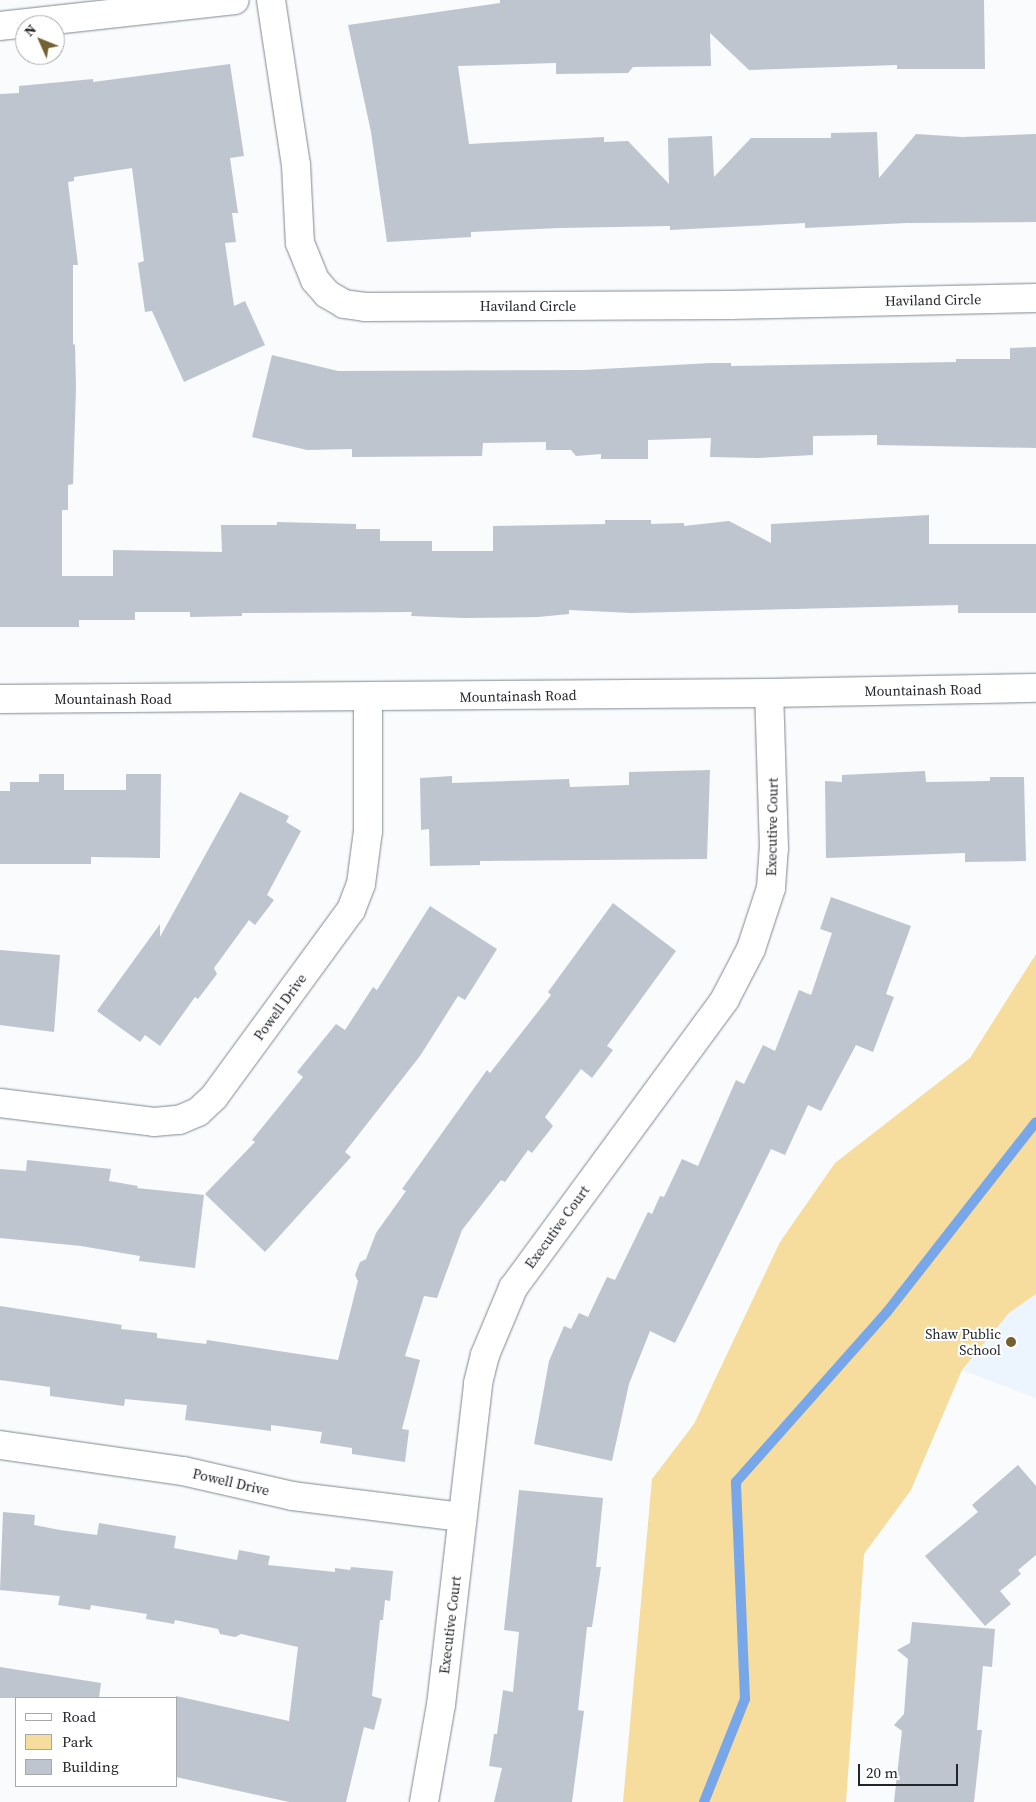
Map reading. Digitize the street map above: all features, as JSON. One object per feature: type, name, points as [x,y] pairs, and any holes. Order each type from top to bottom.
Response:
[{"type":"street","points":[[0,26],[235,0]]},
{"type":"street","name":"Haviland Circle","points":[[271,0],[296,165],[300,243],[315,280],[328,294],[344,304],[365,307],[730,305],[1036,298]]},
{"type":"street","name":"Mountainash Road","points":[[0,699],[769,694],[1036,688]]},
{"type":"street","name":"Executive Court","points":[[424,1802],[441,1705],[478,1382],[495,1326],[514,1288],[725,999],[751,950],[771,888],[774,849],[769,694]]},
{"type":"street","name":"Powell Drive","points":[[0,1103],[154,1122],[179,1120],[198,1112],[214,1097],[351,910],[361,884],[368,831],[368,698]]},
{"type":"street","name":"Powell Drive","points":[[0,1445],[183,1471],[293,1496],[462,1517]]},
{"type":"shaded area","name":"Shaw Public School","points":[[1036,1294],[1036,1398],[962,1370],[1009,1313]]},
{"type":"green space","points":[[1036,954],[1036,1294],[1009,1313],[962,1370],[911,1490],[864,1554],[846,1802],[623,1802],[652,1479],[694,1424],[780,1242],[835,1163],[970,1058]]},
{"type":"building","points":[[500,0],[984,0],[985,69],[897,69],[897,65],[749,70],[710,33],[711,66],[633,67],[628,73],[556,74],[556,63],[458,66],[469,144],[604,137],[604,142],[628,141],[669,184],[668,138],[712,136],[714,177],[751,138],[831,138],[831,133],[877,132],[879,178],[916,134],[962,137],[1036,134],[1036,222],[907,223],[805,228],[805,223],[670,230],[670,226],[560,228],[471,232],[471,237],[387,242],[371,132],[348,25],[500,3]]},
{"type":"building","points":[[230,64],[244,156],[230,158],[238,213],[232,213],[236,242],[225,243],[234,306],[245,301],[265,345],[184,382],[152,311],[145,312],[138,263],[144,261],[132,168],[74,177],[74,181],[68,182],[78,265],[73,265],[73,345],[75,344],[76,388],[73,484],[68,485],[68,510],[62,510],[62,576],[113,576],[113,550],[222,552],[221,525],[277,525],[277,522],[356,524],[356,529],[380,529],[380,541],[432,541],[432,551],[493,551],[493,526],[605,524],[605,520],[651,520],[651,524],[684,523],[684,526],[729,521],[771,543],[771,524],[929,515],[929,544],[1036,544],[1036,613],[958,613],[958,605],[631,613],[569,610],[569,614],[538,617],[464,618],[411,616],[412,612],[242,613],[242,616],[190,617],[190,612],[135,612],[135,620],[79,620],[79,627],[0,627],[0,94],[19,93],[19,86],[93,79],[93,82]]},
{"type":"building","points":[[1036,347],[1036,448],[877,445],[877,435],[813,436],[813,455],[758,458],[710,457],[711,438],[648,440],[648,459],[601,459],[601,454],[576,456],[571,450],[546,450],[546,442],[483,443],[482,456],[352,457],[352,449],[307,450],[252,437],[272,355],[338,371],[584,370],[711,363],[731,363],[731,366],[956,362],[956,359],[1010,359],[1010,348]]},
{"type":"building","points":[[710,770],[707,859],[480,861],[480,865],[430,866],[429,829],[421,830],[420,778],[452,776],[452,783],[569,779],[570,787],[629,785],[629,772]]},
{"type":"building","points":[[925,771],[926,782],[990,781],[990,777],[1024,777],[1026,861],[965,862],[965,853],[826,858],[825,781],[842,782],[842,775]]},
{"type":"building","points":[[39,774],[64,774],[64,790],[126,790],[126,774],[161,774],[160,858],[91,857],[91,864],[0,864],[0,791],[10,791],[10,782],[39,782]]},
{"type":"building","points":[[240,792],[289,816],[286,822],[301,831],[267,895],[274,900],[255,925],[249,920],[214,968],[217,974],[198,999],[195,997],[160,1046],[145,1035],[140,1042],[97,1011],[160,924],[160,937]]},
{"type":"building","points":[[831,897],[911,926],[886,994],[894,997],[873,1052],[856,1045],[821,1111],[808,1105],[785,1155],[771,1149],[675,1343],[650,1331],[629,1384],[612,1461],[534,1444],[549,1361],[564,1326],[571,1329],[579,1313],[588,1317],[607,1277],[615,1280],[648,1212],[652,1214],[660,1196],[664,1197],[682,1159],[698,1166],[736,1080],[744,1084],[763,1045],[775,1051],[799,990],[811,995],[832,933],[820,929]]},
{"type":"building","points":[[613,903],[676,951],[607,1046],[613,1050],[592,1078],[581,1069],[545,1117],[553,1126],[532,1153],[528,1150],[505,1182],[501,1180],[462,1230],[437,1298],[424,1296],[405,1356],[420,1360],[402,1429],[409,1430],[405,1462],[352,1454],[352,1448],[320,1443],[322,1432],[271,1425],[271,1431],[185,1420],[187,1405],[125,1399],[124,1406],[50,1396],[50,1387],[0,1380],[0,1306],[122,1325],[121,1329],[157,1333],[157,1338],[206,1344],[207,1340],[338,1360],[358,1281],[355,1275],[360,1262],[366,1259],[376,1233],[406,1191],[402,1189],[487,1070],[490,1073],[551,995],[548,992]]},
{"type":"building","points":[[430,906],[497,949],[465,1000],[458,996],[420,1056],[345,1152],[351,1157],[265,1252],[205,1194],[255,1142],[252,1140],[303,1077],[297,1072],[336,1024],[345,1030],[373,987],[377,990]]},
{"type":"building","points":[[0,950],[60,955],[54,1032],[0,1025]]},
{"type":"building","points":[[27,1160],[111,1169],[109,1181],[138,1186],[137,1188],[204,1195],[195,1268],[139,1261],[140,1256],[81,1246],[0,1238],[0,1169],[26,1171]]},
{"type":"building","points":[[1018,1465],[1036,1486],[1036,1555],[1018,1570],[1021,1574],[1000,1591],[1011,1604],[985,1626],[925,1556],[978,1512],[972,1505]]},
{"type":"building","points":[[519,1490],[603,1498],[596,1567],[601,1567],[592,1627],[587,1627],[578,1710],[584,1711],[572,1802],[494,1802],[502,1768],[489,1766],[494,1734],[497,1734],[503,1690],[513,1692],[519,1632],[504,1630]]},
{"type":"building","points":[[3,1512],[35,1515],[34,1525],[60,1530],[97,1535],[99,1523],[176,1536],[174,1548],[237,1560],[239,1550],[270,1556],[268,1565],[335,1572],[335,1568],[350,1570],[351,1567],[393,1571],[390,1601],[385,1600],[383,1620],[380,1620],[372,1696],[382,1699],[374,1730],[364,1727],[346,1802],[289,1802],[178,1777],[178,1697],[176,1696],[289,1721],[298,1647],[241,1634],[235,1637],[220,1634],[218,1629],[175,1620],[174,1624],[146,1619],[147,1614],[91,1605],[90,1610],[58,1605],[60,1596],[0,1590]]},
{"type":"building","points":[[912,1622],[995,1629],[992,1667],[983,1666],[977,1730],[982,1730],[974,1802],[894,1802],[902,1731],[894,1725],[904,1714],[908,1659],[897,1650],[910,1643]]},
{"type":"building","points":[[0,1667],[101,1683],[99,1697],[0,1698]]},
{"type":"waterway","points":[[704,1802],[745,1699],[736,1482],[887,1312],[1036,1122]]},
{"type":"place","name":"Shaw Public School","points":[[1011,1342]]}]
